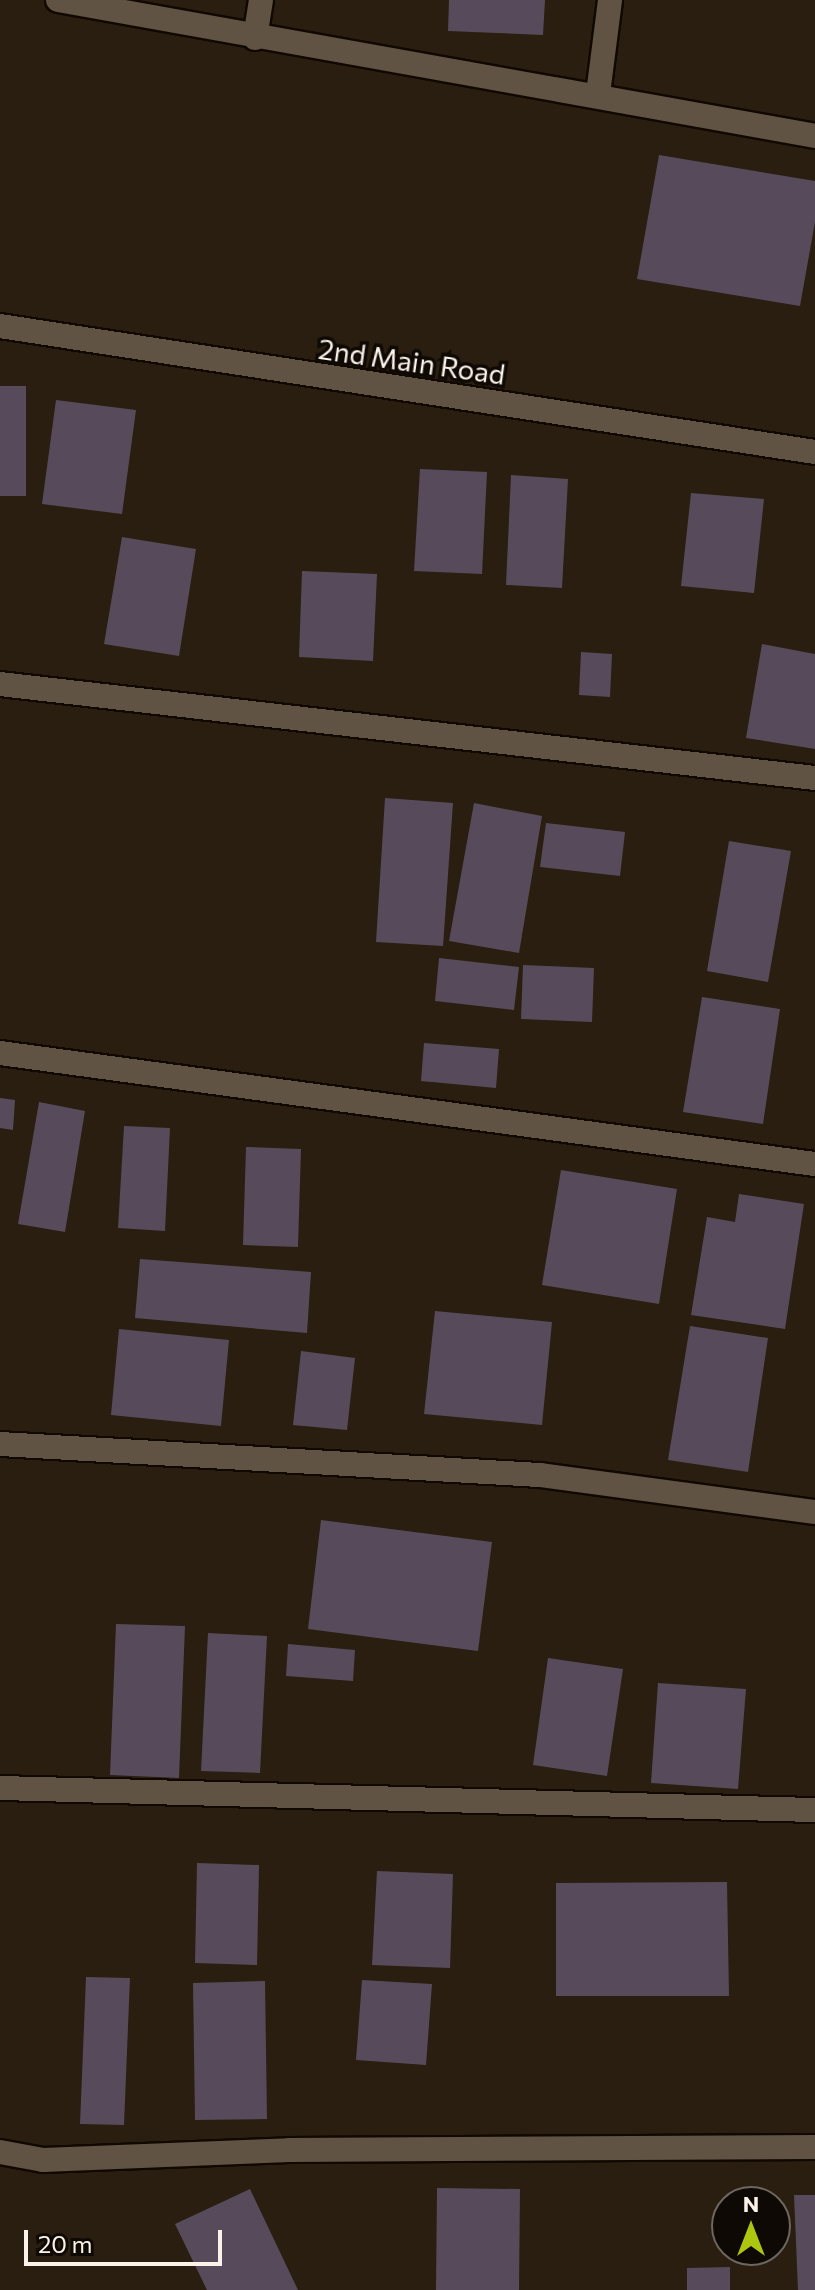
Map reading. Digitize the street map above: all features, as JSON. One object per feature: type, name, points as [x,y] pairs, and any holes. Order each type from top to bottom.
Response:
[{"type":"street","points":[[58,0],[255,38],[598,94],[815,136]]},
{"type":"street","points":[[255,38],[261,0]]},
{"type":"street","points":[[598,94],[610,0]]},
{"type":"street","name":"2nd Main Road","points":[[0,326],[815,452]]},
{"type":"street","points":[[0,684],[815,778]]},
{"type":"street","points":[[0,1053],[815,1164]]},
{"type":"street","points":[[0,1444],[540,1475],[815,1512]]},
{"type":"street","points":[[0,1788],[815,1810]]},
{"type":"street","points":[[0,2152],[43,2160],[289,2150],[815,2147]]},
{"type":"building","points":[[449,0],[545,0],[543,35],[448,31]]},
{"type":"building","points":[[659,155],[815,181],[815,222],[800,306],[637,279]]},
{"type":"building","points":[[0,386],[26,386],[26,496],[0,496]]},
{"type":"building","points":[[56,400],[136,410],[122,514],[42,504]]},
{"type":"building","points":[[420,469],[487,472],[482,574],[414,571]]},
{"type":"building","points":[[511,475],[568,479],[562,588],[506,585]]},
{"type":"building","points":[[691,493],[764,499],[754,593],[681,586]]},
{"type":"building","points":[[122,537],[196,549],[179,656],[104,644]]},
{"type":"building","points":[[302,571],[377,574],[373,661],[299,657]]},
{"type":"building","points":[[762,644],[815,654],[815,749],[746,738]]},
{"type":"building","points":[[581,652],[612,654],[610,697],[579,695]]},
{"type":"building","points":[[385,798],[453,803],[443,946],[376,942]]},
{"type":"building","points":[[474,803],[542,816],[519,953],[449,941]]},
{"type":"building","points":[[546,823],[625,832],[620,876],[540,867]]},
{"type":"building","points":[[729,841],[791,851],[768,982],[707,971]]},
{"type":"building","points":[[439,958],[519,967],[514,1010],[435,1001]]},
{"type":"building","points":[[523,965],[594,968],[592,1022],[521,1019]]},
{"type":"building","points":[[702,997],[780,1009],[763,1124],[683,1112]]},
{"type":"building","points":[[424,1043],[499,1049],[496,1088],[421,1081]]},
{"type":"building","points":[[0,1098],[15,1100],[13,1130],[0,1128]]},
{"type":"building","points":[[39,1102],[85,1111],[65,1232],[18,1224]]},
{"type":"building","points":[[124,1126],[170,1128],[165,1231],[118,1228]]},
{"type":"building","points":[[246,1147],[301,1149],[298,1247],[243,1245]]},
{"type":"building","points":[[561,1170],[677,1189],[659,1304],[542,1285]]},
{"type":"building","points":[[739,1194],[804,1204],[785,1329],[691,1315],[707,1217],[735,1222]]},
{"type":"building","points":[[140,1259],[311,1272],[307,1333],[135,1318]]},
{"type":"building","points":[[435,1311],[552,1322],[542,1425],[424,1414]]},
{"type":"building","points":[[690,1326],[768,1338],[748,1472],[668,1460]]},
{"type":"building","points":[[119,1329],[229,1340],[221,1426],[111,1415]]},
{"type":"building","points":[[301,1351],[355,1358],[347,1430],[293,1425]]},
{"type":"building","points":[[321,1520],[492,1542],[478,1651],[308,1629]]},
{"type":"building","points":[[116,1624],[185,1626],[179,1778],[110,1775]]},
{"type":"building","points":[[208,1633],[267,1636],[260,1773],[201,1771]]},
{"type":"building","points":[[288,1644],[355,1650],[353,1681],[286,1676]]},
{"type":"building","points":[[548,1658],[623,1669],[607,1776],[533,1765]]},
{"type":"building","points":[[658,1683],[746,1689],[738,1789],[651,1783]]},
{"type":"building","points":[[197,1863],[259,1865],[257,1965],[195,1963]]},
{"type":"building","points":[[377,1871],[453,1874],[450,1968],[372,1965]]},
{"type":"building","points":[[727,1882],[729,1996],[556,1996],[556,1883]]},
{"type":"building","points":[[86,1977],[130,1978],[124,2125],[80,2124]]},
{"type":"building","points":[[362,1980],[432,1984],[426,2065],[356,2060]]},
{"type":"building","points":[[265,1981],[267,2119],[195,2120],[193,1983]]},
{"type":"building","points":[[437,2188],[520,2189],[519,2290],[436,2290]]},
{"type":"building","points":[[250,2189],[298,2290],[207,2290],[175,2224]]},
{"type":"building","points":[[794,2195],[815,2195],[815,2290],[798,2290]]},
{"type":"building","points":[[730,2267],[730,2290],[687,2290],[687,2268]]}]
